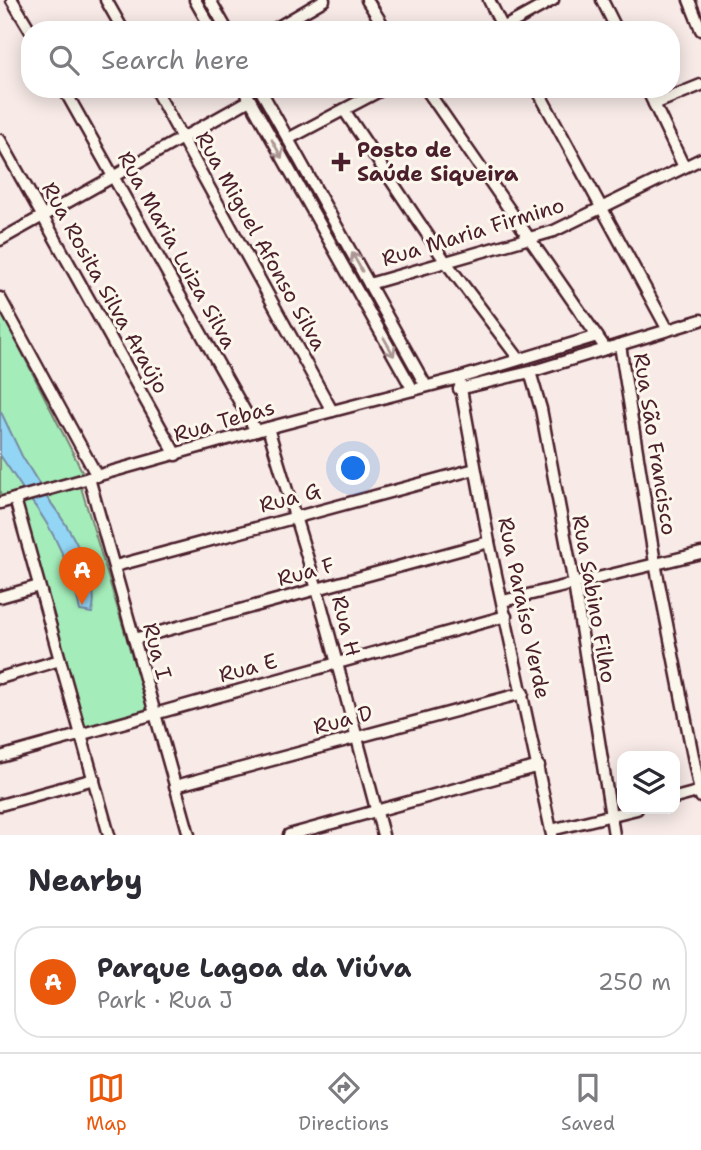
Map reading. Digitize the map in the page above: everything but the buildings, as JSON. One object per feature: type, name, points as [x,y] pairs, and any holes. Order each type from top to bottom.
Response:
[{"type":"street","points":[[12,0],[25,21]]},
{"type":"street","points":[[106,0],[117,21]]},
{"type":"street","points":[[195,0],[207,21]]},
{"type":"street","points":[[210,0],[222,21]]},
{"type":"street","points":[[288,21],[324,0]]},
{"type":"street","points":[[367,0],[380,21]]},
{"type":"street","points":[[489,0],[498,21]]},
{"type":"street","points":[[516,21],[553,0]]},
{"type":"street","points":[[602,0],[612,21]]},
{"type":"street","points":[[689,0],[701,30]]},
{"type":"street","points":[[680,94],[701,86]]},
{"type":"street","name":"Rua Maria Luiza Silva","points":[[69,98],[256,431]]},
{"type":"street","name":"Rua Miguel Afonso Silva","points":[[160,98],[332,411]]},
{"type":"street","points":[[265,98],[426,386]]},
{"type":"street","points":[[288,139],[366,98]]},
{"type":"street","points":[[432,98],[606,349]]},
{"type":"street","points":[[542,98],[668,330]]},
{"type":"street","points":[[651,98],[684,167]]},
{"type":"street","points":[[654,104],[670,98]]},
{"type":"street","points":[[0,240],[250,100],[413,390]]},
{"type":"street","points":[[344,110],[445,261],[519,359]]},
{"type":"street","name":"Rua Rosita Silva Araújo","points":[[0,140],[176,455]]},
{"type":"street","name":"Rua Maria Firmino","points":[[369,284],[529,239],[569,225],[701,159]]},
{"type":"street","points":[[322,228],[334,221]]},
{"type":"street","name":"Rua I","points":[[0,298],[93,477],[134,639],[189,835]]},
{"type":"street","name":"Rua Tebas","points":[[0,503],[426,386],[459,384],[530,372],[701,320]]},
{"type":"street","name":"Rua Tebas","points":[[459,384],[519,359],[597,336]]},
{"type":"street","name":"Rua São Francisco","points":[[620,345],[654,563],[701,797]]},
{"type":"street","name":"Rua Sabino Filho","points":[[530,372],[541,409],[574,584],[614,835]]},
{"type":"street","name":"Rua Paraíso Verde","points":[[459,384],[489,542],[539,766],[551,833]]},
{"type":"street","name":"Rua H","points":[[268,428],[317,589],[383,835]]},
{"type":"street","name":"Rua G","points":[[115,566],[475,469]]},
{"type":"street","points":[[15,499],[109,835]]},
{"type":"street","name":"Rua F","points":[[134,639],[489,542]]},
{"type":"street","points":[[503,601],[701,553]]},
{"type":"street","points":[[0,597],[39,586]]},
{"type":"street","name":"Rua E","points":[[0,757],[506,616]]},
{"type":"street","points":[[0,678],[60,660]]},
{"type":"street","name":"Rua D","points":[[175,786],[523,693]]},
{"type":"street","points":[[289,835],[539,766]]},
{"type":"street","points":[[0,805],[94,779]]},
{"type":"street","points":[[680,797],[701,791]]},
{"type":"street","points":[[551,833],[618,814]]},
{"type":"green space","points":[[0,309],[84,475],[0,500]]},
{"type":"green space","points":[[80,484],[148,709],[83,727],[19,500]]},
{"type":"water","points":[[0,410],[22,456],[41,487],[25,492],[0,455]]},
{"type":"water","points":[[44,494],[71,534],[87,567],[94,599],[92,613],[80,611],[73,581],[61,552],[47,523],[29,498]]},
{"type":"place","name":"Posto de Saúde Siqueira","points":[[341,162]]},
{"type":"place","name":"Parque Lagoa da Viúva","points":[[82,605]]}]
